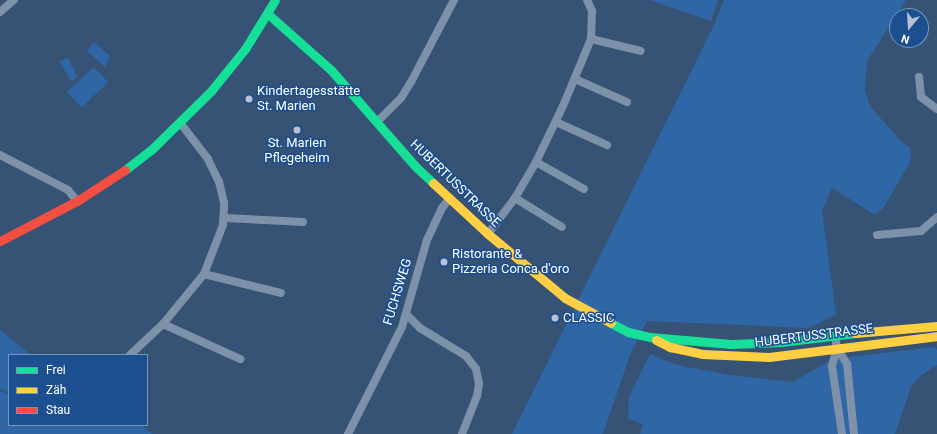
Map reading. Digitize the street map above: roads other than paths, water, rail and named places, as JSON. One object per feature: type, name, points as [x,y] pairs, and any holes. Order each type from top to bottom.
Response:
[{"type":"street","points":[[0,12],[14,0]]},
{"type":"street","points":[[0,241],[77,201],[120,174],[181,124],[237,60],[268,14],[275,0]]},
{"type":"street","points":[[377,122],[401,98],[454,0]]},
{"type":"street","points":[[488,234],[515,198],[536,162],[575,79],[591,39],[593,22],[587,0]]},
{"type":"street","name":"HUBERTUSSTRASSE","points":[[268,14],[331,70],[416,167],[488,234],[565,298],[628,332],[650,337],[731,344],[835,336],[902,327],[937,326]]},
{"type":"street","points":[[591,39],[641,51]]},
{"type":"street","points":[[919,77],[921,97],[937,109]]},
{"type":"street","points":[[575,79],[627,102]]},
{"type":"street","points":[[556,122],[607,145]]},
{"type":"street","points":[[131,354],[163,324],[204,274],[220,238],[225,218],[219,182],[208,159],[181,124]]},
{"type":"street","points":[[0,155],[68,190],[77,201]]},
{"type":"street","points":[[536,162],[584,189]]},
{"type":"street","points":[[515,198],[562,227]]},
{"type":"street","name":"FUCHSWEG","points":[[348,434],[406,314],[426,240],[442,208],[449,199]]},
{"type":"street","points":[[877,235],[921,231],[937,217]]},
{"type":"street","points":[[225,218],[303,222]]},
{"type":"street","points":[[204,274],[281,293]]},
{"type":"street","points":[[406,314],[420,328],[466,356],[476,369],[479,384],[477,396],[462,434]]},
{"type":"street","points":[[163,324],[240,359]]},
{"type":"street","points":[[835,336],[837,348],[847,364],[854,434]]},
{"type":"street","name":"HUBERTUSSTRASSE","points":[[650,337],[670,347],[731,357],[769,357],[937,336]]},
{"type":"street","points":[[837,348],[832,366],[842,434]]},
{"type":"place","name":"Kindertagesstätte St. Marien","points":[[249,99]]},
{"type":"place","name":"St. Marien Pflegeheim","points":[[297,130]]},
{"type":"place","name":"Ristorante & Pizzeria Conca d'oro","points":[[444,262]]},
{"type":"place","name":"CLASSIC","points":[[555,318]]}]
